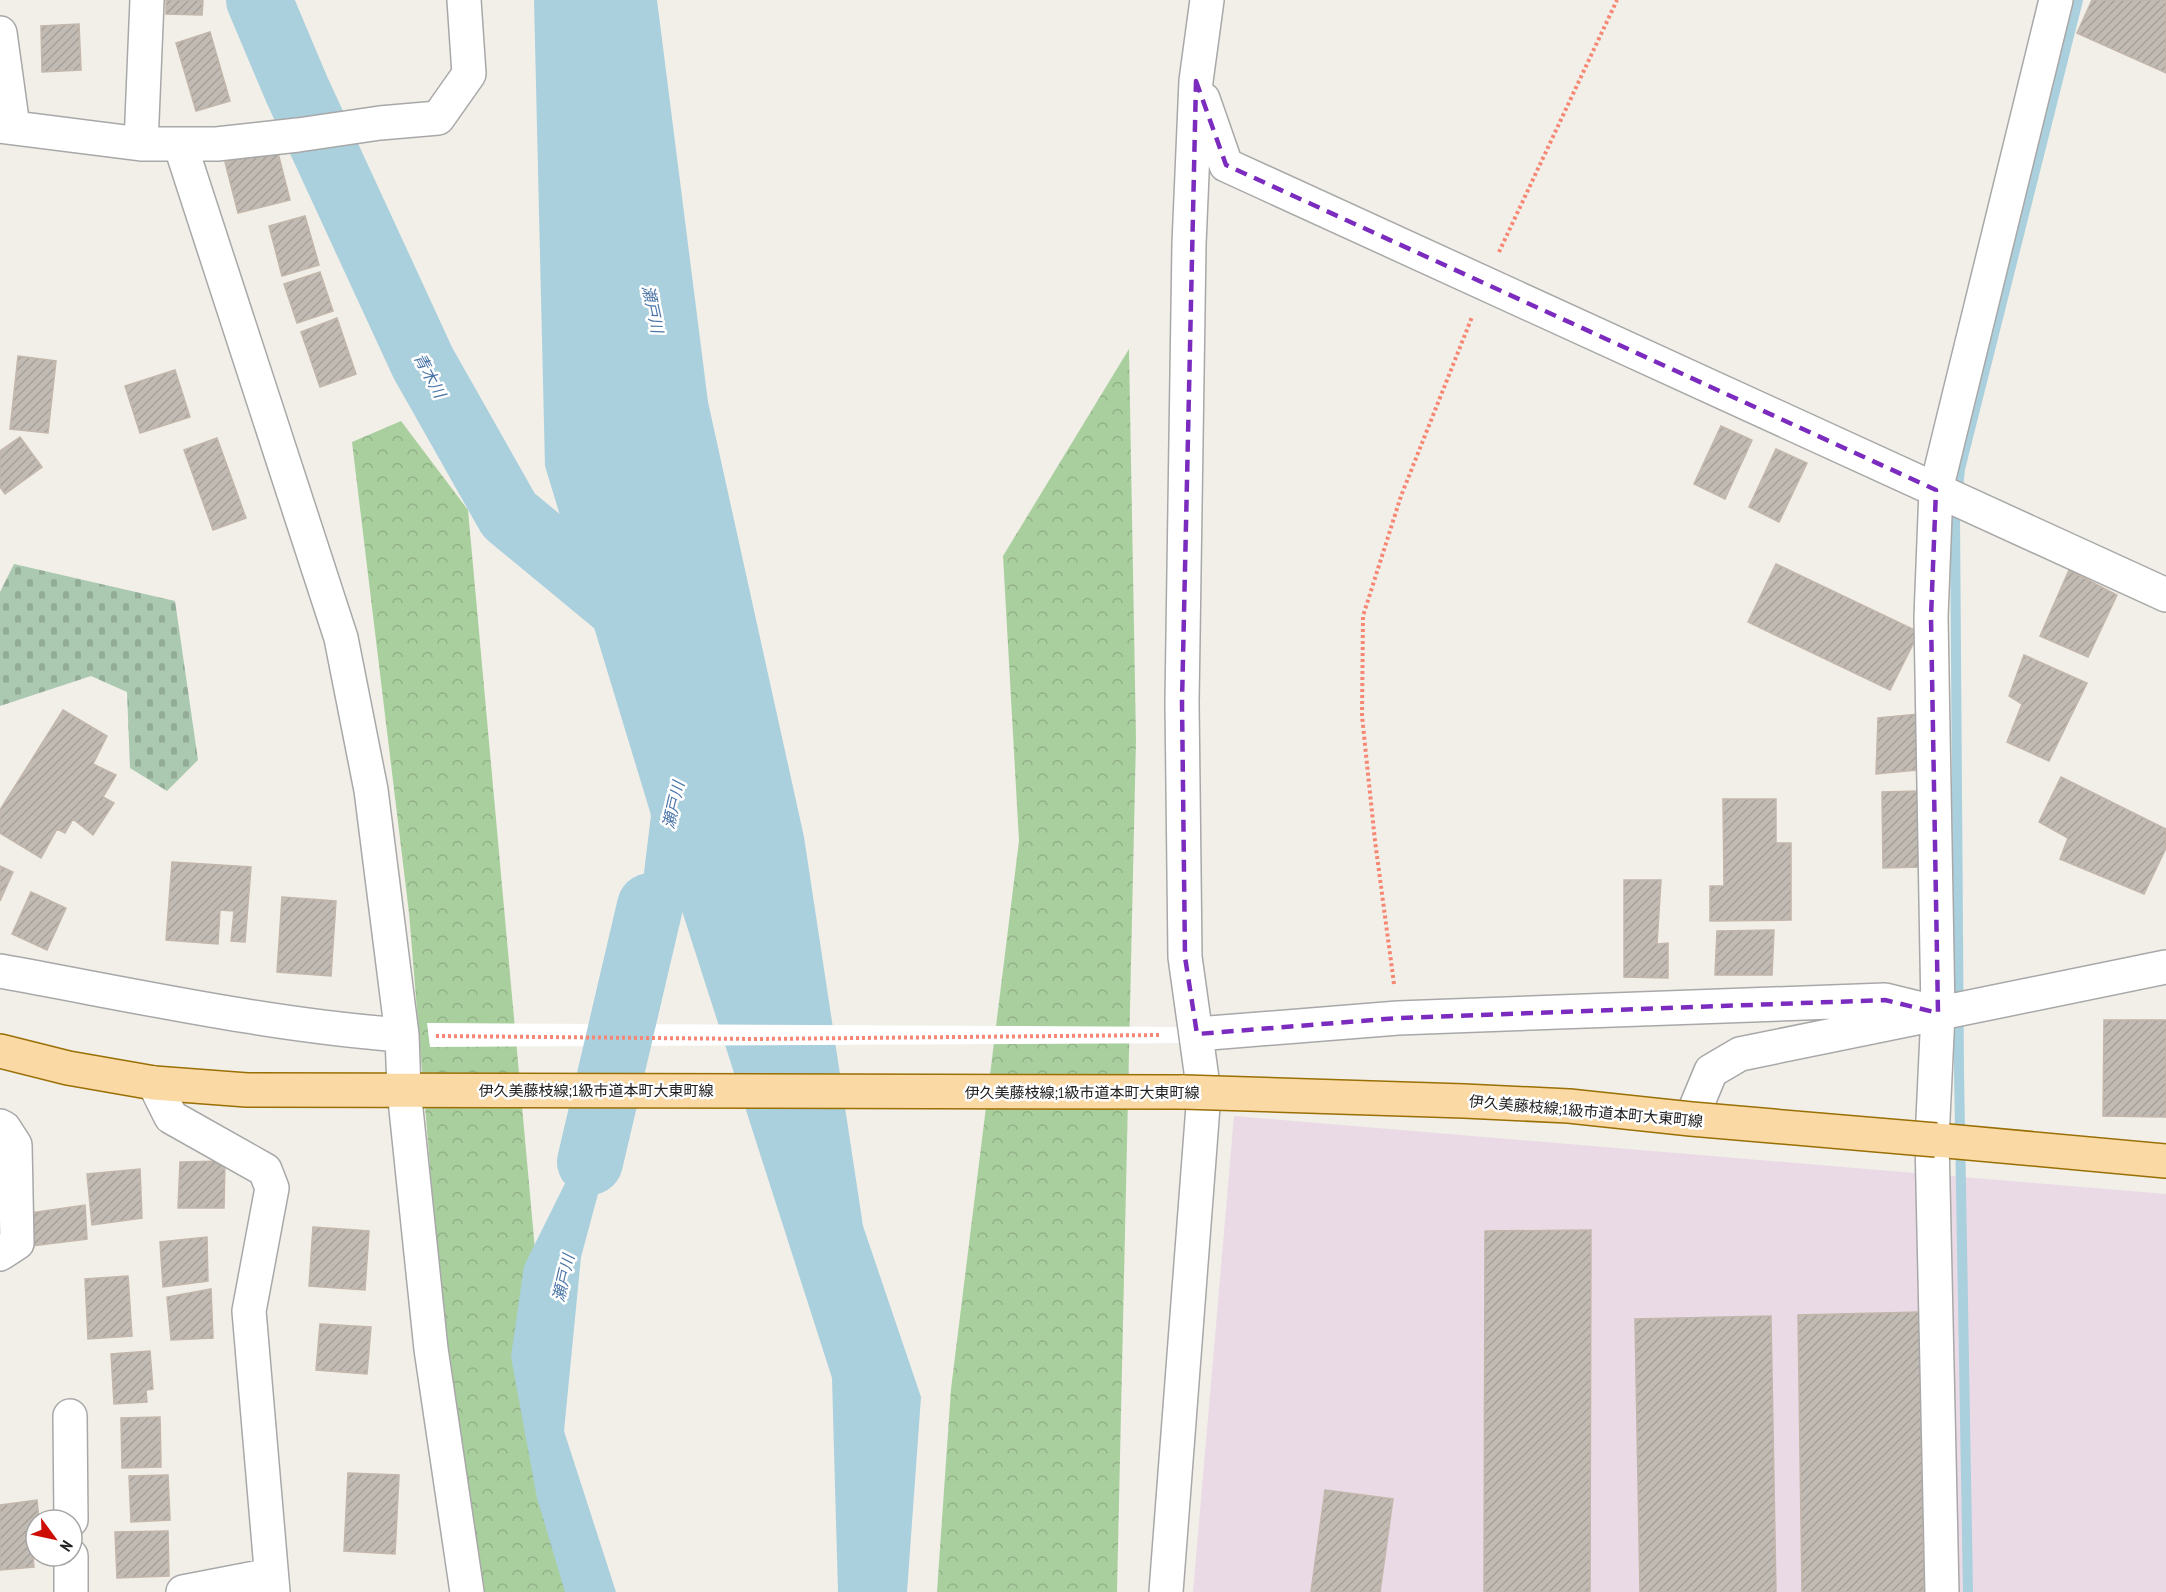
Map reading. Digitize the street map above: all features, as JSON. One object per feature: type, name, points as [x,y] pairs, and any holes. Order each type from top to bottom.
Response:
[{"type":"main road","name":"伊久美藤枝線;1級市道本町大東町線","points":[[0,1050],[68,1068],[154,1083],[247,1090],[1204,1093],[1464,1101],[1569,1106],[2166,1161]]},
{"type":"street","points":[[141,144],[147,0]]},
{"type":"street","points":[[0,33],[6,127],[141,144],[217,144],[380,123],[438,118],[469,74],[464,0]]},
{"type":"street","points":[[1166,1592],[1204,1093],[1185,957],[1182,702],[1189,255],[1196,81],[1207,0]]},
{"type":"street","points":[[1942,1592],[1932,1140],[1938,1013],[1931,617],[1936,490],[2056,0]]},
{"type":"street","points":[[1196,81],[1226,165],[2166,595]]},
{"type":"street","points":[[180,144],[341,638],[415,1036],[412,1089],[431,1349],[467,1592]]},
{"type":"street","points":[[1691,1119],[1711,1071],[1740,1054],[2166,968]]},
{"type":"street","points":[[0,971],[242,1015],[345,1031],[415,1036]]},
{"type":"street","points":[[1197,1034],[1398,1018],[1885,1000],[1938,1013]]},
{"type":"street","points":[[154,1083],[171,1117],[265,1170],[272,1188],[249,1311],[271,1584],[183,1592]]},
{"type":"street","points":[[0,1126],[4,1128],[15,1145],[17,1244],[0,1254]]},
{"type":"street","points":[[70,1416],[70,1508]]},
{"type":"street","points":[[71,1568],[71,1592]]},
{"type":"path","points":[[1398,1018],[1375,842],[1362,716],[1363,616],[1401,496],[1485,284],[1617,0]]},
{"type":"path","points":[[415,1036],[756,1039],[1197,1034]]},
{"type":"highlighted area","points":[[1196,81],[1226,165],[1936,490],[1931,617],[1938,1013],[1885,1000],[1398,1018],[1197,1034],[1185,957],[1182,702]]},
{"type":"shaded area","points":[[1234,1116],[2166,1194],[2166,1592],[1193,1592]]},
{"type":"green space","points":[[1129,349],[1136,739],[1117,1592],[937,1592],[951,1389],[1019,841],[1003,556]]},
{"type":"green space","points":[[401,421],[468,510],[566,1592],[468,1592],[461,1542],[409,913],[352,442]]},
{"type":"green space","points":[[14,564],[175,601],[198,760],[167,791],[130,768],[127,692],[91,676],[0,706],[0,592]]},
{"type":"water","points":[[534,0],[657,0],[708,402],[804,837],[863,1226],[921,1397],[907,1592],[838,1592],[832,1378],[675,889],[654,994],[629,996],[651,815],[545,466]]},
{"type":"water","points":[[622,1105],[581,1257],[564,1431],[616,1592],[565,1592],[537,1498],[511,1357],[524,1266],[603,1107]]},
{"type":"pier","points":[[427,1023],[1194,1027],[1197,1043],[430,1047]]},
{"type":"building","points":[[166,0],[203,0],[202,15],[166,14]]},
{"type":"building","points":[[2092,0],[2166,0],[2166,73],[2077,33]]},
{"type":"building","points":[[79,24],[81,70],[42,72],[41,26]]},
{"type":"building","points":[[210,32],[230,101],[196,111],[176,43]]},
{"type":"building","points":[[277,149],[290,200],[238,213],[225,162]]},
{"type":"building","points":[[305,216],[319,265],[282,276],[269,226]]},
{"type":"building","points":[[320,272],[333,311],[297,323],[284,284]]},
{"type":"building","points":[[337,318],[356,374],[320,387],[301,332]]},
{"type":"building","points":[[18,356],[56,361],[48,433],[10,429]]},
{"type":"building","points":[[175,370],[190,417],[140,433],[125,386]]},
{"type":"building","points":[[1721,426],[1752,440],[1725,499],[1694,484]]},
{"type":"building","points":[[20,437],[42,467],[5,494],[0,487],[0,451]]},
{"type":"building","points":[[217,438],[246,518],[213,530],[184,450]]},
{"type":"building","points":[[1776,449],[1807,463],[1779,522],[1749,507]]},
{"type":"building","points":[[1776,564],[1919,632],[1890,690],[1748,622]]},
{"type":"building","points":[[2069,570],[2117,595],[2088,657],[2040,636]]},
{"type":"building","points":[[2024,655],[2087,683],[2049,761],[2007,742],[2022,704],[2009,696]]},
{"type":"building","points":[[63,710],[107,736],[93,764],[116,775],[103,797],[114,803],[93,835],[73,819],[65,833],[57,829],[41,858],[0,833],[0,810]]},
{"type":"building","points":[[1919,714],[1917,770],[1876,774],[1878,718]]},
{"type":"building","points":[[2061,777],[2166,829],[2166,848],[2144,894],[2060,859],[2068,838],[2039,822]]},
{"type":"building","points":[[1920,791],[1921,867],[1883,868],[1882,792]]},
{"type":"building","points":[[1723,799],[1776,799],[1776,843],[1791,843],[1791,920],[1710,921],[1710,886],[1724,886]]},
{"type":"building","points":[[172,862],[251,867],[245,942],[231,941],[234,911],[220,910],[218,944],[166,940]]},
{"type":"building","points":[[0,866],[13,872],[0,901]]},
{"type":"building","points":[[1624,880],[1661,880],[1657,944],[1668,943],[1668,978],[1624,977]]},
{"type":"building","points":[[31,892],[66,908],[47,950],[12,934]]},
{"type":"building","points":[[282,897],[336,901],[331,976],[277,972]]},
{"type":"building","points":[[1774,930],[1772,975],[1715,975],[1717,931]]},
{"type":"building","points":[[2104,1020],[2166,1020],[2166,1117],[2103,1116]]},
{"type":"building","points":[[225,1161],[224,1208],[178,1208],[180,1162]]},
{"type":"building","points":[[140,1169],[142,1218],[92,1225],[87,1174]]},
{"type":"building","points":[[85,1205],[87,1239],[32,1246],[31,1213]]},
{"type":"building","points":[[313,1227],[369,1231],[365,1290],[309,1286]]},
{"type":"building","points":[[1591,1230],[1590,1592],[1484,1592],[1485,1231]]},
{"type":"building","points":[[207,1237],[208,1281],[163,1287],[160,1242]]},
{"type":"building","points":[[128,1276],[132,1336],[88,1339],[85,1279]]},
{"type":"building","points":[[211,1289],[213,1338],[171,1340],[167,1297]]},
{"type":"building","points":[[1919,1312],[1924,1592],[1802,1592],[1798,1315]]},
{"type":"building","points":[[1771,1316],[1776,1592],[1640,1592],[1635,1319]]},
{"type":"building","points":[[320,1324],[371,1327],[367,1374],[316,1370]]},
{"type":"building","points":[[150,1351],[153,1389],[146,1390],[147,1402],[114,1404],[111,1354]]},
{"type":"building","points":[[160,1417],[161,1467],[122,1468],[121,1418]]},
{"type":"building","points":[[348,1473],[399,1475],[395,1554],[344,1551]]},
{"type":"building","points":[[168,1475],[170,1520],[131,1522],[129,1476]]},
{"type":"building","points":[[1325,1490],[1393,1499],[1380,1592],[1311,1592]]},
{"type":"building","points":[[37,1500],[38,1508],[24,1508],[24,1568],[0,1570],[0,1505]]},
{"type":"building","points":[[168,1531],[169,1576],[117,1578],[115,1532]]},
{"type":"waterway","name":"青木川","points":[[259,0],[297,90],[423,363],[509,515],[647,629]]},
{"type":"waterway","points":[[1968,1592],[1959,1072],[1955,517],[1960,469],[2078,0]]},
{"type":"waterway","name":"瀬戸川","points":[[590,1162],[650,906]]}]
